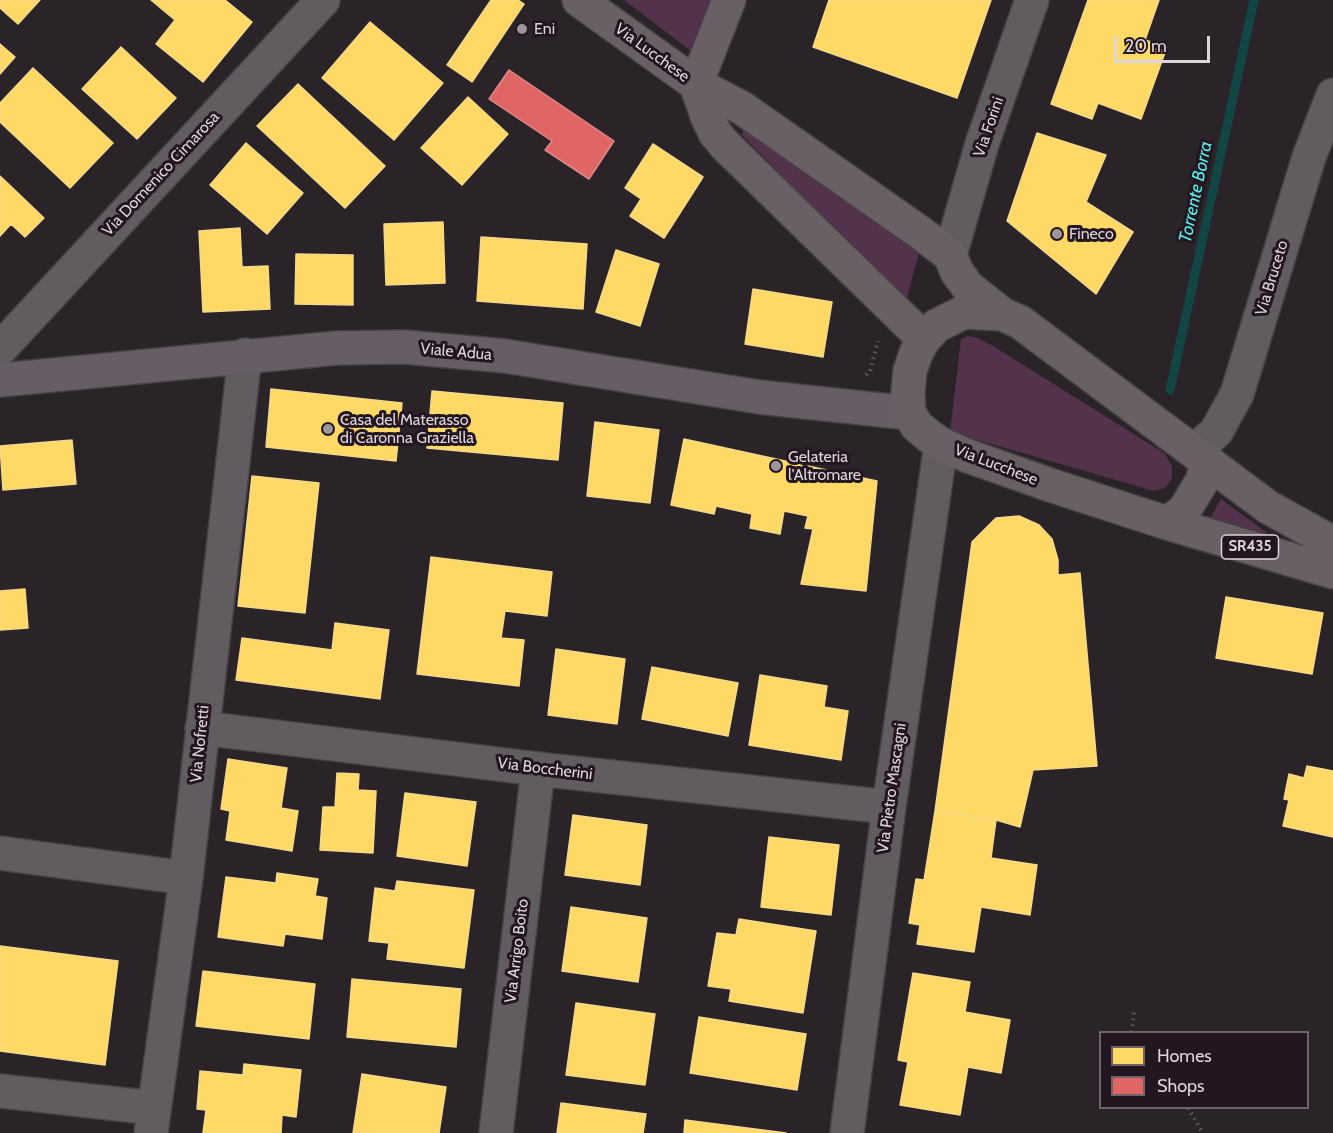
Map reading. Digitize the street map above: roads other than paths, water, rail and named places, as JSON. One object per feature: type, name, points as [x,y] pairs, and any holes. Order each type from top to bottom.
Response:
[{"type":"main road","name":"Via Lucchese","points":[[579,0],[696,84],[742,108],[950,255]]},
{"type":"main road","points":[[729,0],[696,84],[715,133],[725,146],[924,339]]},
{"type":"main road","points":[[950,255],[957,272],[968,287],[1002,314],[1020,322],[1201,456],[1202,481],[1184,511],[1167,523]]},
{"type":"main road","points":[[909,412],[910,371],[924,339],[936,326],[964,312],[1002,314]]},
{"type":"main road","name":"Viale Adua","points":[[0,380],[246,355],[338,348],[405,347],[505,356],[759,397],[909,412]]},
{"type":"main road","name":"Via Lucchese","points":[[909,412],[917,426],[941,444],[1040,482],[1167,523]]},
{"type":"main road","name":"SR435","points":[[1201,456],[1268,507],[1333,543]]},
{"type":"main road","name":"SR435","points":[[1167,523],[1333,572]]},
{"type":"street","name":"Via Domenico Cimarosa","points":[[0,349],[323,0]]},
{"type":"street","name":"Via Forini","points":[[950,255],[982,144],[1032,0]]},
{"type":"street","name":"Via Bruceto","points":[[1201,456],[1236,394],[1309,157],[1333,96]]},
{"type":"street","name":"Via Nofretti","points":[[152,1121],[186,878],[246,355]]},
{"type":"street","name":"Via Pietro Mascagni","points":[[847,1133],[889,807],[941,444]]},
{"type":"street","name":"Via Boccherini","points":[[202,728],[538,769],[889,807]]},
{"type":"street","name":"Via Arrigo Boito","points":[[496,1133],[538,769]]},
{"type":"street","points":[[0,853],[186,878]]},
{"type":"street","points":[[0,1091],[152,1121]]},
{"type":"waterway","name":"Torrente Borra","points":[[1170,390],[1254,0]]},
{"type":"place","name":"Eni","points":[[522,29]]},
{"type":"place","name":"Fineco","points":[[1057,234]]},
{"type":"place","name":"Casa del Materasso di Caronna Graziella","points":[[328,429]]},
{"type":"place","name":"Gelateria l'Altromare","points":[[776,466]]}]
